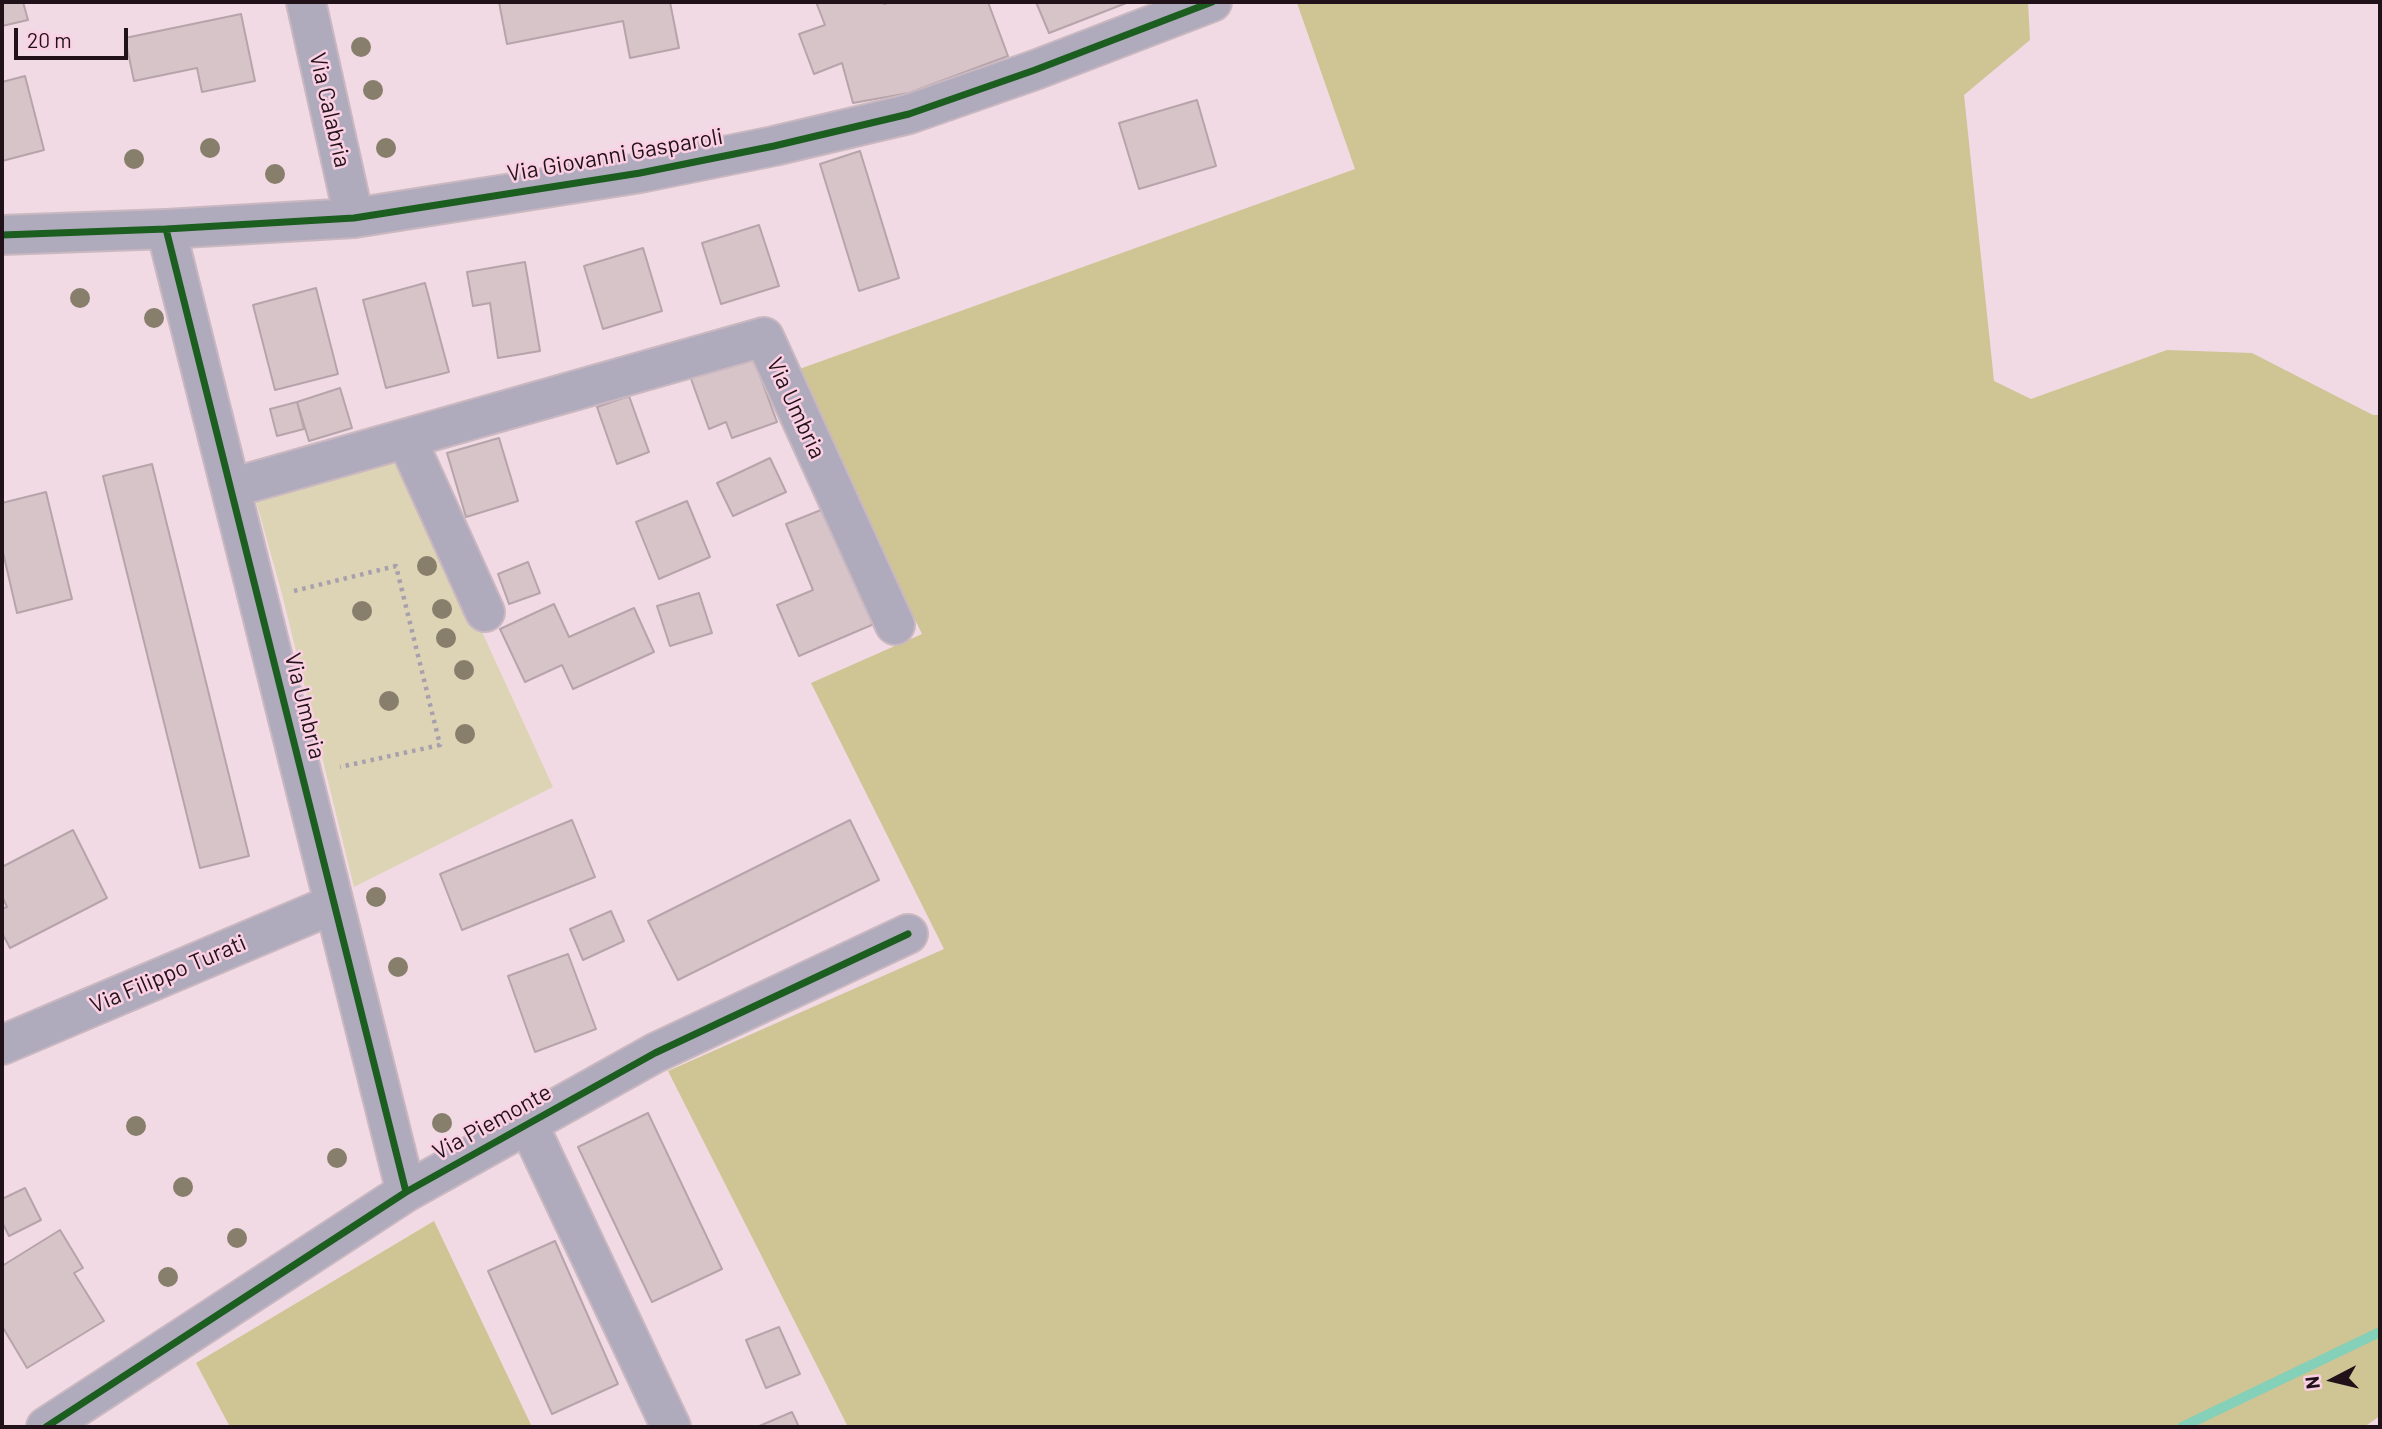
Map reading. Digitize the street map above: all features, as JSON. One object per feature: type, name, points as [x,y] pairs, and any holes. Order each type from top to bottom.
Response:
[{"type":"street","name":"Via Calabria","points":[[306,2],[354,218]]},
{"type":"street","name":"Via Giovanni Gasparoli","points":[[2,235],[354,218],[640,173],[774,146],[909,114],[1035,70],[1212,2]]},
{"type":"street","name":"Via Umbria","points":[[166,229],[406,1192]]},
{"type":"street","name":"Via Umbria","points":[[230,488],[764,337],[895,625]]},
{"type":"street","points":[[407,440],[485,612]]},
{"type":"street","name":"Via Filippo Turati","points":[[2,1045],[334,904]]},
{"type":"street","name":"Via Piemonte","points":[[46,1427],[406,1192],[655,1053],[908,934]]},
{"type":"street","name":"Via Piemonte","points":[[528,1124],[671,1427]]},
{"type":"path","points":[[259,601],[396,566],[440,745],[302,775]]},
{"type":"shaded area","points":[[2028,2],[2030,40],[1964,95],[1994,381],[2031,399],[2167,350],[2252,353],[2373,415],[2380,415],[2380,1416],[2364,1427],[848,1427],[668,1071],[944,949],[811,683],[922,634],[794,371],[1355,169],[1297,3]]},
{"type":"shaded area","points":[[402,457],[553,787],[354,887],[282,594],[256,501]]},
{"type":"shaded area","points":[[434,1221],[532,1427],[230,1427],[196,1363]]},
{"type":"building","points":[[2,2],[23,2],[28,20],[2,26]]},
{"type":"building","points":[[499,2],[670,2],[679,48],[630,58],[623,21],[507,44]]},
{"type":"building","points":[[816,2],[988,2],[1008,56],[909,93],[853,103],[842,63],[814,74],[799,34],[825,25]]},
{"type":"building","points":[[1036,2],[1129,2],[1049,33]]},
{"type":"building","points":[[241,14],[255,81],[202,92],[197,68],[134,81],[125,38]]},
{"type":"building","points":[[25,76],[44,150],[2,161],[2,82]]},
{"type":"building","points":[[1197,100],[1216,166],[1139,189],[1119,123]]},
{"type":"building","points":[[860,151],[899,278],[859,291],[820,164]]},
{"type":"building","points":[[759,225],[779,286],[721,304],[702,243]]},
{"type":"building","points":[[643,248],[662,311],[603,329],[584,266]]},
{"type":"building","points":[[525,262],[540,351],[498,358],[490,303],[473,306],[467,272]]},
{"type":"building","points":[[425,283],[449,372],[386,388],[363,300]]},
{"type":"building","points":[[316,288],[338,374],[275,390],[253,305]]},
{"type":"building","points":[[752,354],[777,422],[732,438],[726,422],[709,429],[690,376]]},
{"type":"building","points":[[340,388],[352,428],[309,441],[297,402]]},
{"type":"building","points":[[629,396],[649,452],[617,464],[597,407]]},
{"type":"building","points":[[297,402],[304,429],[277,436],[270,409]]},
{"type":"building","points":[[499,438],[518,501],[466,517],[447,453]]},
{"type":"building","points":[[770,458],[786,492],[733,516],[717,483]]},
{"type":"building","points":[[152,464],[249,856],[200,868],[103,476]]},
{"type":"building","points":[[46,492],[72,599],[17,613],[2,548],[2,503]]},
{"type":"building","points":[[687,501],[710,557],[659,579],[636,522]]},
{"type":"building","points":[[826,508],[874,624],[799,656],[777,605],[813,590],[786,524]]},
{"type":"building","points":[[528,562],[540,593],[509,604],[498,574]]},
{"type":"building","points":[[699,593],[712,633],[670,646],[657,606]]},
{"type":"building","points":[[554,604],[569,637],[634,608],[654,652],[573,689],[562,665],[525,682],[500,629]]},
{"type":"building","points":[[572,820],[595,877],[462,930],[440,874]]},
{"type":"building","points":[[850,820],[879,880],[678,980],[648,921]]},
{"type":"building","points":[[73,830],[107,898],[10,948],[2,933],[2,909],[7,907],[2,896],[2,867]]},
{"type":"building","points":[[611,911],[624,941],[583,960],[570,929]]},
{"type":"building","points":[[568,954],[596,1029],[535,1052],[508,976]]},
{"type":"building","points":[[648,1113],[722,1269],[652,1302],[578,1147]]},
{"type":"building","points":[[25,1188],[41,1220],[9,1236],[2,1222],[2,1199]]},
{"type":"building","points":[[60,1230],[83,1268],[74,1273],[104,1321],[27,1368],[2,1326],[2,1266]]},
{"type":"building","points":[[555,1241],[618,1384],[552,1414],[488,1271]]},
{"type":"building","points":[[779,1327],[800,1374],[766,1388],[746,1340]]},
{"type":"building","points":[[792,1412],[799,1427],[757,1427]]},
{"type":"waterway","points":[[2182,1427],[2380,1332]]},
{"type":"cycle path","points":[[2,235],[354,218],[640,173],[774,146],[909,114],[1035,70],[1212,2]]},
{"type":"cycle path","points":[[166,229],[406,1192]]},
{"type":"cycle path","points":[[46,1427],[406,1192],[655,1053],[908,934]]}]
